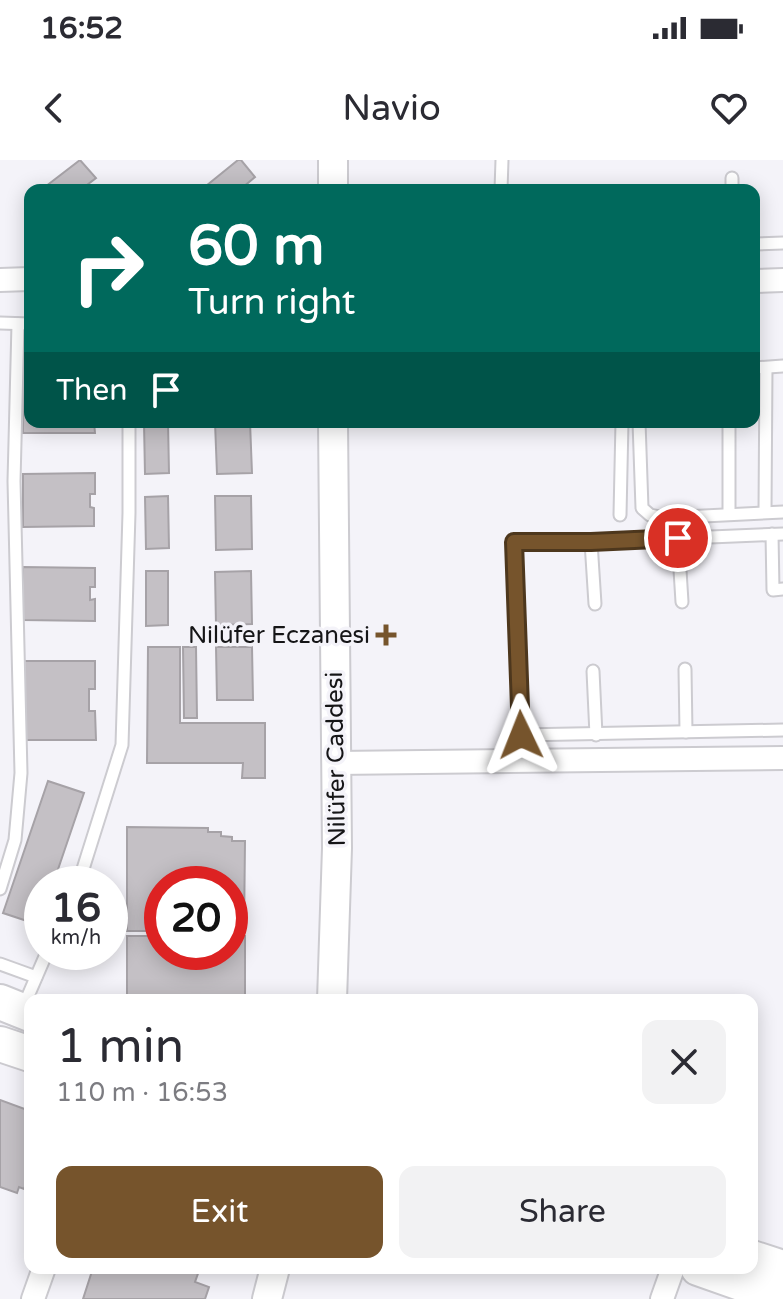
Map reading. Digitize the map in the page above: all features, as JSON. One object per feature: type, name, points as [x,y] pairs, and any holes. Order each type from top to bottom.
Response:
[{"type":"main road","points":[[0,1044],[24,1052]]},
{"type":"main road","points":[[758,1260],[783,1268]]},
{"type":"main road","points":[[715,1274],[783,1298]]},
{"type":"street","points":[[333,160],[333,184]]},
{"type":"street","points":[[0,280],[24,279]]},
{"type":"street","points":[[760,281],[783,280]]},
{"type":"street","name":"Nilüfer Caddesi","points":[[332,994],[337,848],[333,428]]},
{"type":"street","points":[[336,763],[783,758]]},
{"type":"street","points":[[33,1299],[42,1274]]},
{"type":"street","points":[[267,1299],[273,1274]]},
{"type":"street","points":[[662,1299],[671,1274]]},
{"type":"lane","points":[[501,184],[502,160]]},
{"type":"lane","points":[[760,244],[783,243]]},
{"type":"lane","points":[[0,323],[24,324],[14,481],[21,773],[15,840],[0,889]]},
{"type":"lane","points":[[765,511],[760,368],[783,366]]},
{"type":"lane","points":[[84,866],[122,745],[129,428]]},
{"type":"lane","points":[[620,515],[622,428]]},
{"type":"lane","points":[[639,428],[642,508],[650,515],[664,518],[783,512]]},
{"type":"lane","points":[[729,428],[729,513]]},
{"type":"lane","points":[[783,589],[773,590],[778,534],[514,542],[521,735],[783,730]]},
{"type":"lane","points":[[678,538],[682,602]]},
{"type":"lane","points":[[591,542],[595,604]]},
{"type":"lane","points":[[685,669],[686,732]]},
{"type":"lane","points":[[593,671],[596,735]]},
{"type":"lane","points":[[0,964],[36,977]]},
{"type":"lane","points":[[29,994],[39,970]]},
{"type":"building","points":[[80,160],[96,178],[88,184],[49,184]]},
{"type":"building","points":[[238,160],[255,177],[247,184],[208,184]]},
{"type":"building","points":[[24,356],[24,428],[95,428],[95,433],[23,433]]},
{"type":"building","points":[[144,428],[168,428],[169,473],[145,474]]},
{"type":"building","points":[[215,428],[250,428],[252,473],[217,474]]},
{"type":"building","points":[[95,473],[95,494],[90,494],[94,526],[23,527],[23,474]]},
{"type":"building","points":[[168,496],[169,548],[146,549],[145,497]]},
{"type":"building","points":[[215,496],[251,496],[252,549],[216,550]]},
{"type":"building","points":[[23,567],[95,568],[95,587],[90,587],[90,600],[95,599],[95,621],[23,620]]},
{"type":"building","points":[[146,571],[168,571],[168,625],[146,626]]},
{"type":"building","points":[[251,571],[252,624],[216,625],[215,572]]},
{"type":"building","points":[[148,647],[180,647],[180,723],[265,723],[265,778],[242,778],[243,763],[147,763]]},
{"type":"building","points":[[183,647],[196,647],[197,718],[184,718]]},
{"type":"building","points":[[216,647],[252,647],[253,700],[217,700]]},
{"type":"building","points":[[23,661],[95,661],[95,689],[89,689],[89,711],[95,711],[96,740],[24,740]]},
{"type":"building","points":[[48,781],[84,793],[59,866],[24,866],[24,920],[3,913]]},
{"type":"building","points":[[127,827],[208,828],[208,832],[221,832],[221,836],[232,837],[232,841],[245,841],[245,866],[144,866],[144,931],[128,931]]},
{"type":"building","points":[[128,936],[144,936],[144,970],[245,970],[245,994],[127,994]]},
{"type":"building","points":[[0,1100],[24,1109],[24,1189],[19,1187],[17,1193],[0,1187]]},
{"type":"building","points":[[91,1274],[198,1274],[195,1282],[209,1287],[205,1299],[83,1299]]},
{"type":"place","name":"Nilüfer Eczanesi","points":[[386,635]]},
{"type":"route","points":[[521,735],[514,542],[678,538]]}]
